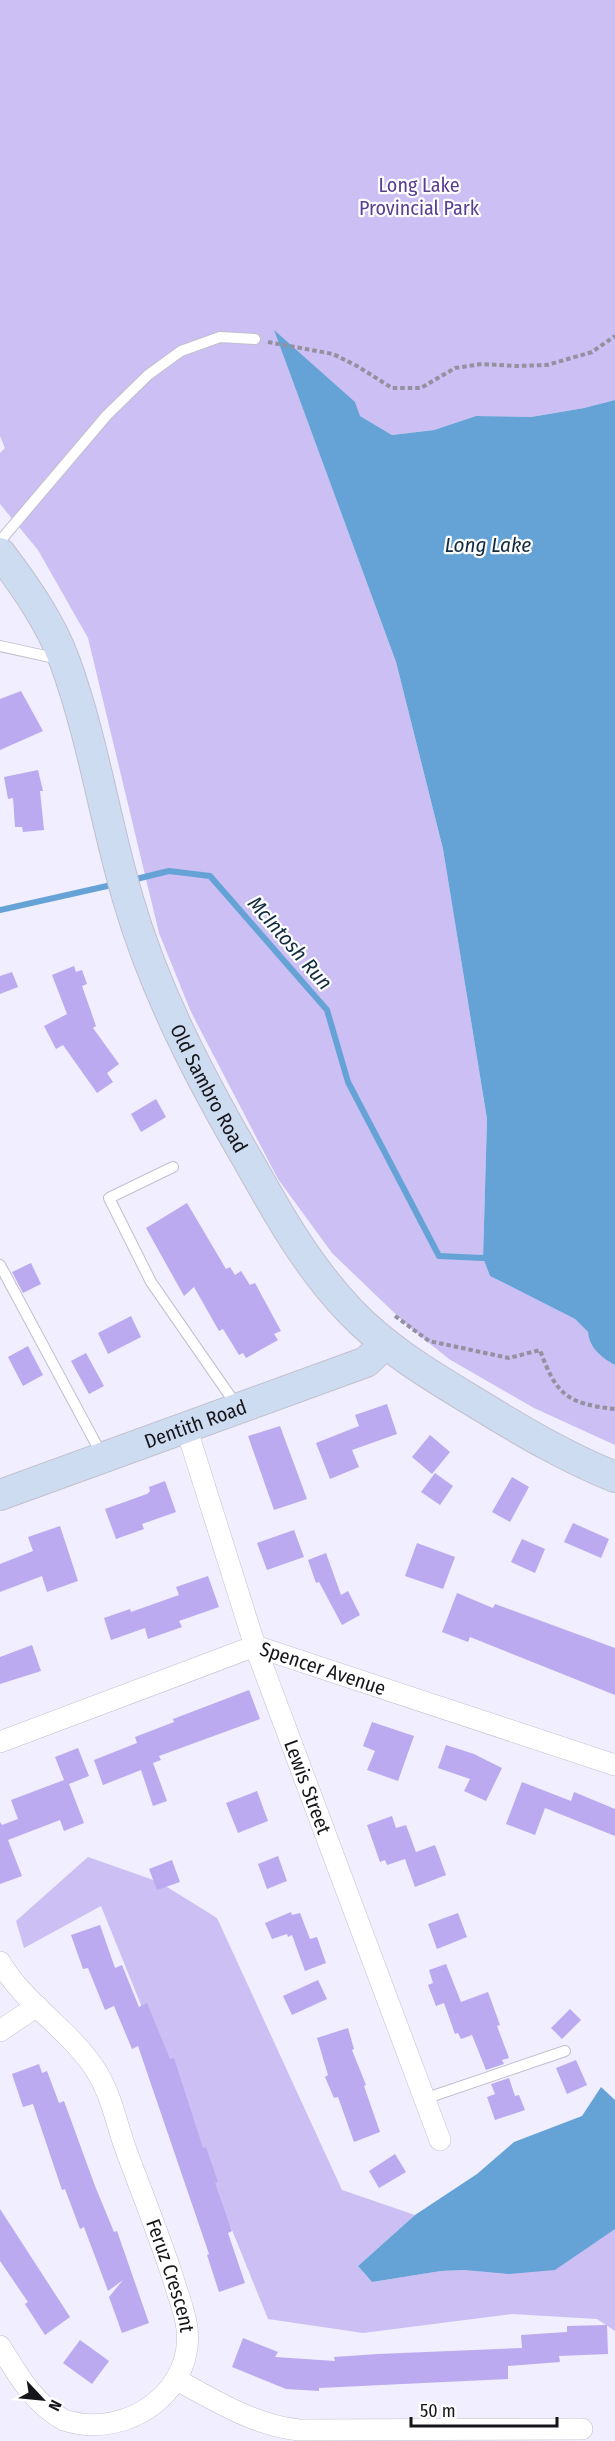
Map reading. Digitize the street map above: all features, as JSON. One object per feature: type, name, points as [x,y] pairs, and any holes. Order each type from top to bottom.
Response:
[{"type":"main road","name":"Old Sambro Road","points":[[0,553],[33,601],[65,661],[91,748],[125,886],[156,982],[178,1032],[261,1184],[298,1245],[351,1312],[385,1344],[447,1386],[545,1444],[615,1477]]},
{"type":"main road","name":"Dentith Road","points":[[0,1495],[366,1362],[385,1344]]},
{"type":"street","name":"Lewis Street","points":[[186,1427],[255,1646],[440,2140]]},
{"type":"street","name":"Spencer Avenue","points":[[0,1742],[255,1646],[615,1765]]},
{"type":"street","name":"Feruz Crescent","points":[[0,1962],[21,1992],[84,2055],[101,2079],[113,2105],[122,2140],[165,2256],[184,2316],[187,2344],[177,2379],[162,2403],[143,2419],[116,2429],[86,2428],[63,2420],[39,2403],[28,2391],[0,2346]]},
{"type":"street","points":[[0,2031],[37,2006]]},
{"type":"street","points":[[177,2379],[253,2419],[275,2427],[299,2430],[582,2429]]},
{"type":"lane","points":[[0,541],[115,407],[148,375],[181,351],[220,337],[255,339]]},
{"type":"lane","points":[[0,646],[65,661]]},
{"type":"lane","points":[[173,1167],[110,1198],[151,1282],[239,1408]]},
{"type":"lane","points":[[0,1265],[103,1458]]},
{"type":"lane","points":[[424,2099],[565,2050]]},
{"type":"path","points":[[255,339],[333,354],[392,388],[421,388],[455,368],[482,364],[547,365],[592,352],[615,336]]},
{"type":"path","points":[[395,1316],[429,1341],[509,1358],[540,1350],[548,1373],[569,1398],[589,1406],[615,1409]]},
{"type":"green space","name":"Long Lake Provincial Park","points":[[0,0],[615,0],[615,400],[531,417],[476,416],[434,430],[392,435],[360,416],[275,332],[396,662],[443,849],[487,1119],[483,1258],[490,1276],[575,1319],[588,1332],[597,1352],[615,1365],[615,1445],[534,1408],[449,1359],[408,1326],[332,1253],[278,1179],[191,1012],[159,933],[88,638],[38,550],[0,504],[0,453],[5,448],[0,436]]},
{"type":"green space","points":[[88,1857],[159,1882],[217,1918],[342,2190],[415,2215],[358,2266],[372,2282],[441,2271],[465,2270],[615,2229],[615,2331],[597,2319],[512,2314],[363,2333],[268,2319],[101,1906],[24,1948],[16,1921]]},
{"type":"water","name":"Long Lake","points":[[274,330],[355,402],[360,416],[392,435],[434,430],[476,416],[531,417],[615,400],[615,1365],[597,1352],[588,1332],[575,1319],[490,1276],[483,1258],[487,1119],[443,849],[396,662]]},
{"type":"water","points":[[601,2087],[615,2100],[615,2229],[555,2270],[509,2274],[465,2270],[441,2271],[372,2282],[358,2266],[415,2215],[477,2174],[514,2142],[582,2116]]},
{"type":"building","points":[[21,691],[43,731],[0,750],[0,699]]},
{"type":"building","points":[[38,770],[43,791],[40,791],[44,830],[23,832],[22,827],[15,827],[13,798],[8,799],[4,777]]},
{"type":"building","points":[[74,966],[76,972],[82,970],[87,984],[82,986],[96,1026],[93,1028],[119,1064],[107,1073],[113,1082],[97,1093],[63,1045],[56,1049],[44,1026],[67,1014],[52,975]]},
{"type":"building","points":[[12,972],[18,987],[0,994],[0,976]]},
{"type":"building","points":[[156,1099],[166,1117],[141,1132],[131,1114]]},
{"type":"building","points":[[187,1203],[226,1269],[230,1267],[235,1275],[241,1271],[250,1285],[255,1283],[281,1331],[274,1334],[278,1340],[246,1358],[243,1353],[239,1355],[223,1329],[219,1331],[194,1287],[184,1296],[146,1228]]},
{"type":"building","points":[[31,1263],[41,1284],[23,1293],[12,1272]]},
{"type":"building","points":[[131,1316],[141,1337],[108,1354],[98,1333]]},
{"type":"building","points":[[28,1346],[43,1375],[23,1386],[8,1357]]},
{"type":"building","points":[[86,1353],[104,1386],[89,1394],[71,1361]]},
{"type":"building","points":[[387,1404],[397,1434],[352,1450],[359,1467],[330,1479],[316,1443],[359,1426],[355,1415]]},
{"type":"building","points":[[280,1426],[307,1499],[274,1510],[248,1436]]},
{"type":"building","points":[[430,1435],[450,1452],[432,1474],[412,1457]]},
{"type":"building","points":[[435,1473],[453,1486],[440,1505],[421,1492]]},
{"type":"building","points":[[512,1477],[529,1487],[510,1522],[492,1512]]},
{"type":"building","points":[[165,1481],[176,1512],[142,1524],[144,1529],[116,1539],[105,1509],[147,1494],[150,1491],[149,1487]]},
{"type":"building","points":[[573,1523],[609,1539],[601,1558],[564,1542]]},
{"type":"building","points":[[60,1526],[78,1581],[47,1592],[42,1576],[0,1592],[0,1564],[33,1551],[28,1537]]},
{"type":"building","points":[[294,1530],[304,1557],[267,1570],[257,1543]]},
{"type":"building","points":[[522,1539],[545,1549],[535,1573],[511,1562]]},
{"type":"building","points":[[417,1543],[455,1557],[443,1589],[405,1576]]},
{"type":"building","points":[[326,1553],[341,1595],[348,1591],[360,1615],[342,1625],[319,1582],[316,1583],[308,1560]]},
{"type":"building","points":[[208,1576],[219,1607],[179,1621],[182,1627],[148,1639],[145,1628],[111,1640],[104,1618],[130,1609],[131,1612],[179,1595],[176,1587]]},
{"type":"building","points":[[457,1593],[493,1608],[495,1604],[615,1648],[615,1695],[470,1637],[468,1642],[442,1632]]},
{"type":"building","points":[[32,1645],[41,1671],[0,1684],[0,1657]]},
{"type":"building","points":[[249,1690],[260,1719],[159,1756],[161,1760],[153,1763],[167,1801],[153,1806],[141,1770],[103,1785],[94,1760],[137,1743],[135,1737],[174,1722],[173,1719]]},
{"type":"building","points":[[372,1722],[414,1736],[398,1781],[367,1770],[375,1751],[363,1746]]},
{"type":"building","points":[[446,1745],[474,1754],[502,1768],[486,1801],[464,1791],[470,1779],[438,1768]]},
{"type":"building","points":[[78,1748],[89,1776],[69,1784],[84,1823],[64,1831],[60,1820],[8,1840],[22,1876],[0,1884],[0,1822],[2,1825],[18,1819],[11,1800],[64,1780],[55,1757]]},
{"type":"building","points":[[522,1782],[571,1801],[574,1792],[615,1809],[615,1836],[545,1808],[535,1835],[506,1824]]},
{"type":"building","points":[[257,1791],[268,1821],[238,1833],[226,1803]]},
{"type":"building","points":[[392,1816],[396,1828],[406,1825],[416,1852],[435,1845],[446,1875],[415,1887],[405,1859],[387,1865],[385,1860],[380,1862],[367,1825]]},
{"type":"building","points":[[278,1856],[287,1881],[267,1889],[258,1864]]},
{"type":"building","points":[[172,1860],[180,1882],[157,1890],[149,1869]]},
{"type":"building","points":[[291,1912],[292,1915],[300,1913],[310,1939],[317,1937],[326,1963],[305,1971],[292,1935],[288,1937],[287,1934],[272,1939],[265,1923]]},
{"type":"building","points":[[458,1913],[467,1937],[437,1949],[428,1924]]},
{"type":"building","points":[[100,1925],[115,1968],[122,1965],[139,2007],[147,2003],[170,2059],[174,2058],[203,2148],[206,2147],[218,2182],[215,2183],[232,2231],[228,2233],[245,2283],[219,2292],[207,2255],[209,2254],[138,2046],[132,2049],[114,2006],[105,2010],[88,1968],[83,1969],[71,1935]]},
{"type":"building","points":[[446,1964],[461,2002],[488,1992],[509,2058],[502,2060],[504,2064],[486,2070],[472,2035],[461,2039],[458,2033],[455,2034],[444,2003],[436,2006],[428,1985],[433,1983],[429,1970]]},
{"type":"building","points":[[318,1980],[327,1999],[292,2015],[283,1996]]},
{"type":"building","points":[[570,2009],[581,2020],[562,2039],[551,2028]]},
{"type":"building","points":[[348,2028],[354,2049],[352,2050],[366,2085],[364,2086],[380,2132],[354,2142],[338,2097],[334,2098],[325,2077],[328,2075],[317,2038]]},
{"type":"building","points":[[576,2060],[587,2085],[567,2094],[556,2068]]},
{"type":"building","points":[[39,2064],[42,2073],[47,2071],[59,2103],[64,2101],[95,2186],[114,2232],[117,2231],[149,2323],[122,2333],[109,2297],[123,2280],[108,2291],[84,2227],[80,2229],[65,2189],[62,2190],[33,2104],[23,2107],[12,2074]]},
{"type":"building","points":[[509,2078],[515,2096],[519,2095],[525,2110],[495,2120],[487,2097],[495,2094],[491,2084]]},
{"type":"building","points":[[395,2154],[406,2172],[379,2188],[369,2171]]},
{"type":"building","points":[[0,2209],[70,2317],[45,2335],[25,2304],[28,2302],[0,2261]]},
{"type":"building","points":[[607,2325],[608,2354],[559,2356],[560,2362],[508,2366],[508,2379],[319,2388],[319,2391],[286,2389],[232,2367],[243,2338],[278,2352],[275,2357],[335,2361],[334,2357],[522,2348],[521,2335],[567,2332],[567,2326]]},
{"type":"building","points":[[80,2340],[109,2361],[92,2384],[63,2363]]},
{"type":"waterway","name":"McIntosh Run","points":[[132,880],[169,871],[210,876],[327,1010],[348,1082],[439,1256],[483,1258]]},
{"type":"waterway","name":"McIntosh Run","points":[[0,910],[116,884]]}]
